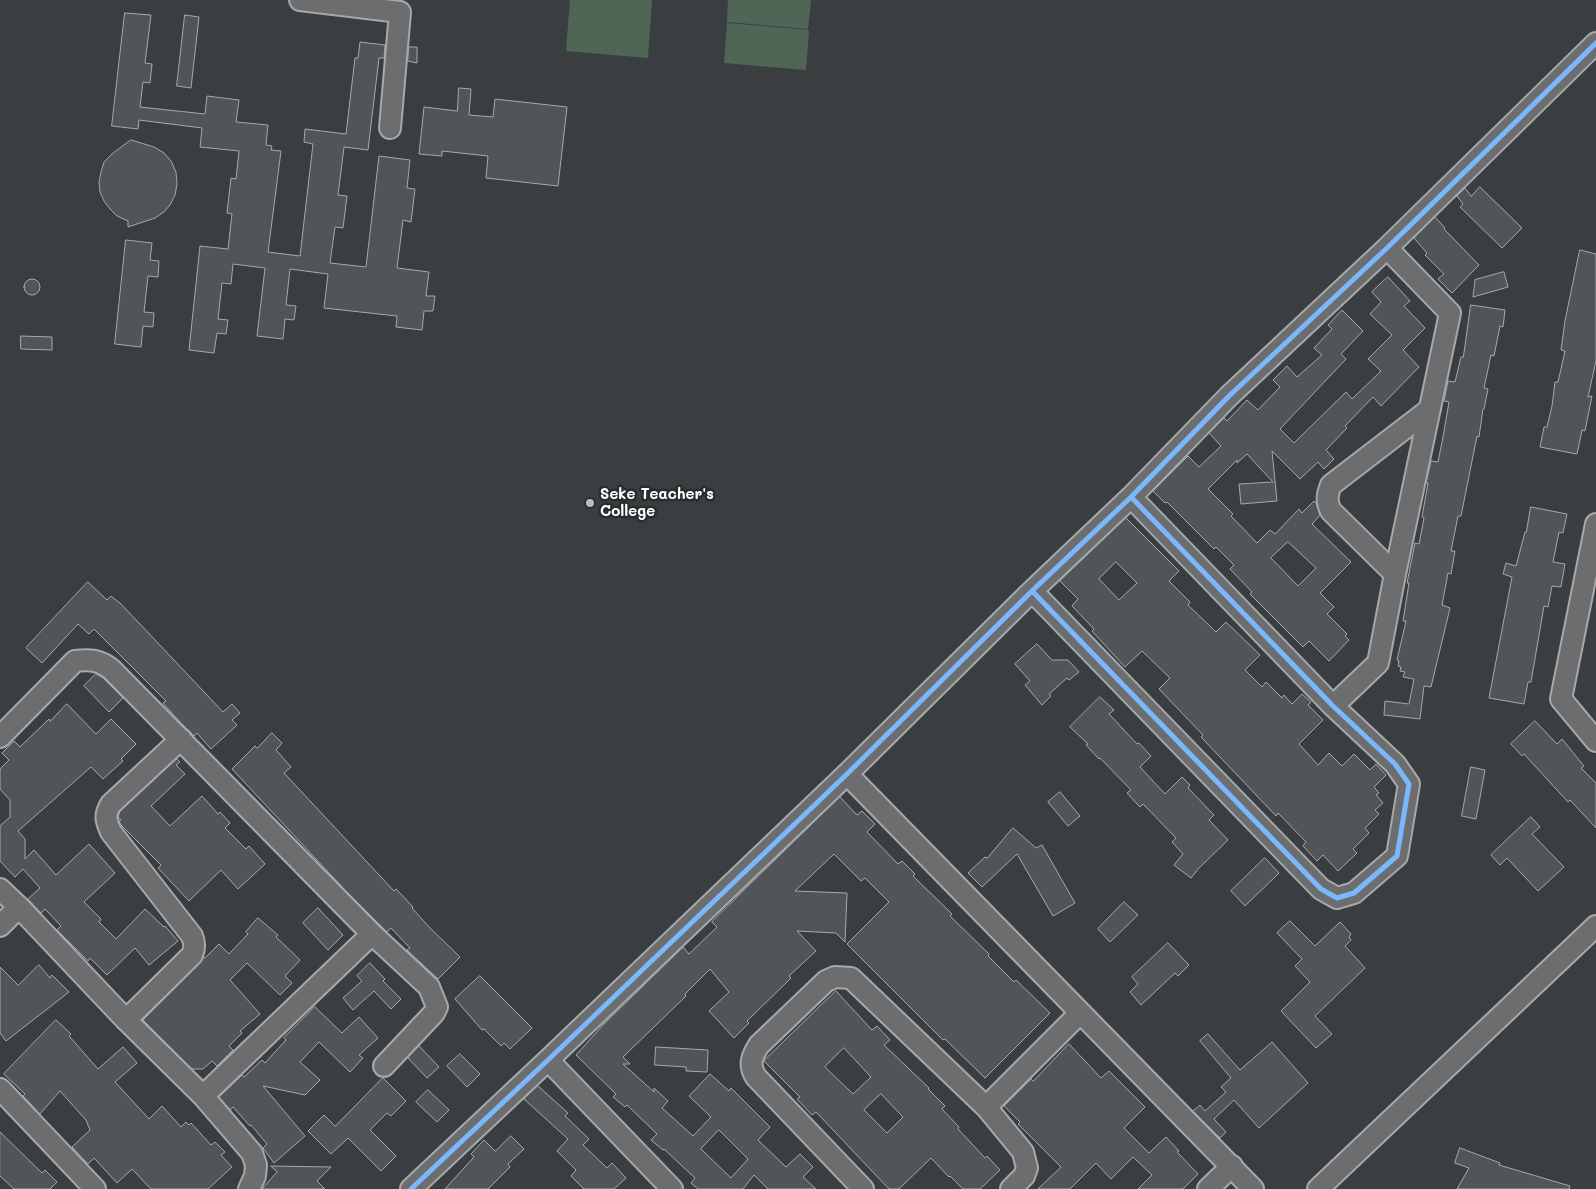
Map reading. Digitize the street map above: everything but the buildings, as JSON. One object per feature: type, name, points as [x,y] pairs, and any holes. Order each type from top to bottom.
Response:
[{"type":"street","points":[[300,0],[343,3],[400,12],[390,128]]},
{"type":"street","points":[[410,1189],[548,1060],[846,774],[1032,591],[1131,497],[1229,396],[1387,248],[1596,43]]},
{"type":"street","points":[[1332,706],[1378,662],[1450,313],[1387,248]]},
{"type":"street","points":[[1395,574],[1331,511],[1327,494],[1331,486],[1430,409]]},
{"type":"street","points":[[1032,591],[1321,889],[1337,898],[1354,893],[1397,856],[1409,784],[1395,764],[1332,706],[1131,497]]},
{"type":"street","points":[[1596,524],[1588,596],[1561,699],[1596,741]]},
{"type":"street","points":[[0,737],[75,661],[88,659],[101,662],[111,669],[372,934],[429,987],[436,1007],[434,1013],[384,1066]]},
{"type":"street","points":[[126,1020],[192,955],[195,949],[192,936],[111,832],[106,820],[106,811],[111,804],[181,739]]},
{"type":"street","points":[[846,774],[1253,1189]]},
{"type":"street","points":[[0,889],[126,1020],[203,1096],[252,1153],[256,1165],[255,1176],[249,1189]]},
{"type":"street","points":[[0,926],[19,908]]},
{"type":"street","points":[[1318,1189],[1596,926]]},
{"type":"street","points":[[203,1096],[372,934]]},
{"type":"street","points":[[863,1189],[756,1077],[751,1065],[752,1055],[760,1045],[826,981],[835,977],[851,978],[986,1107],[1026,1158],[1024,1176],[1011,1189]]},
{"type":"street","points":[[986,1107],[1080,1013]]},
{"type":"street","points":[[548,1060],[672,1189]]},
{"type":"street","points":[[0,1089],[95,1189]]},
{"type":"street","points":[[1208,1189],[1232,1166]]},
{"type":"green space","points":[[570,0],[652,0],[648,58],[566,51]]},
{"type":"green space","points":[[728,0],[811,0],[808,29],[727,22]]},
{"type":"green space","points":[[727,23],[809,30],[806,70],[724,63]]},
{"type":"cycle path","points":[[411,1189],[847,774],[1032,591],[1131,497],[1229,396],[1387,248],[1596,43]]},
{"type":"cycle path","points":[[1032,591],[1321,889],[1337,898],[1354,893],[1397,856],[1409,784],[1395,764],[1333,706],[1131,497]]},
{"type":"place","name":"Seke Teacher's College","points":[[590,503]]}]
